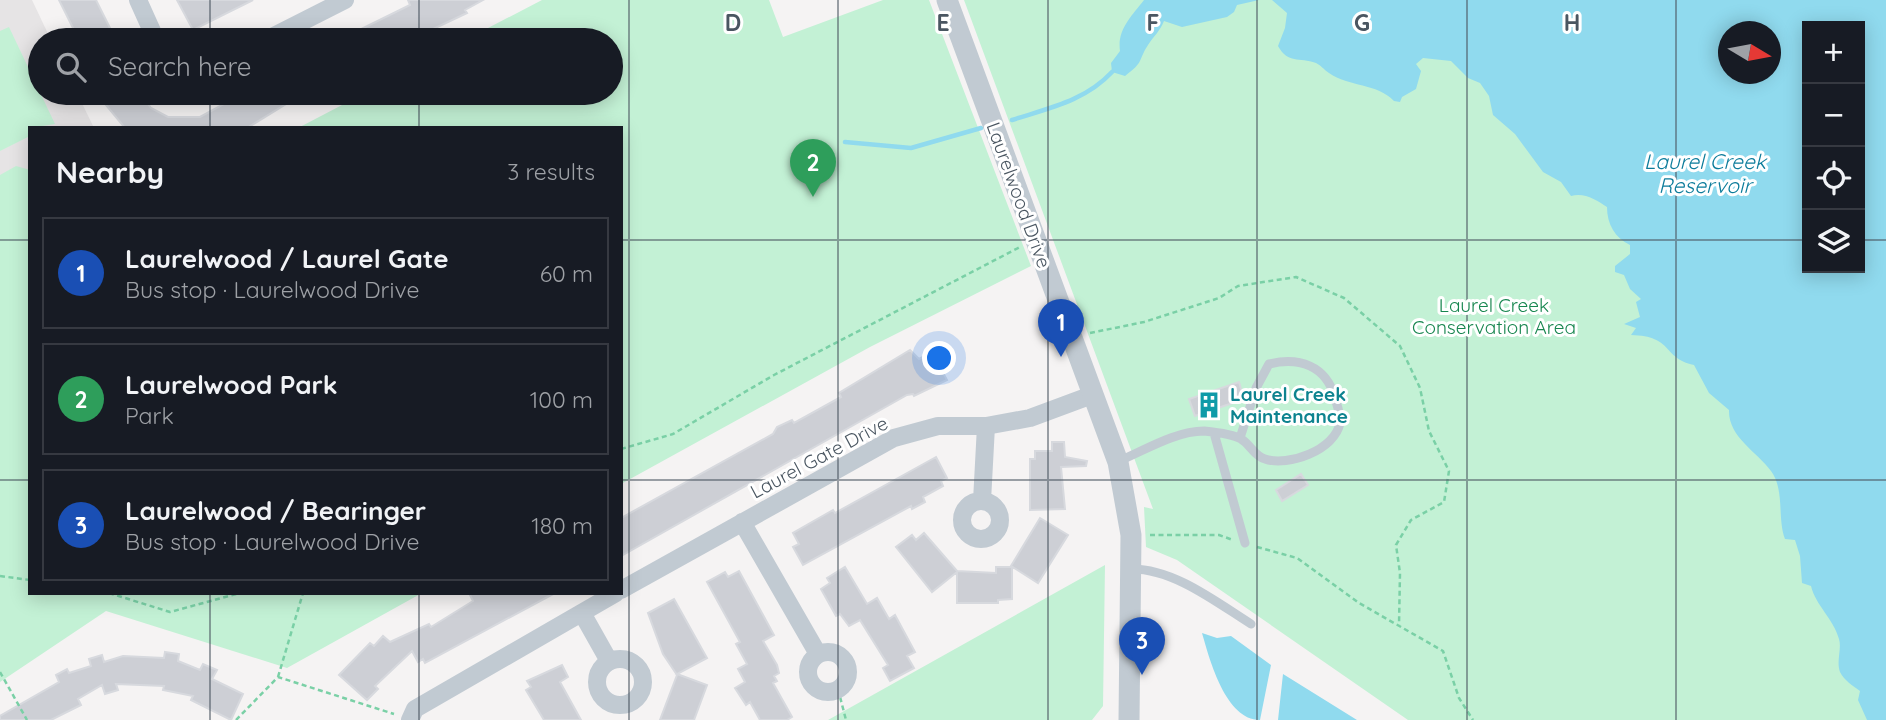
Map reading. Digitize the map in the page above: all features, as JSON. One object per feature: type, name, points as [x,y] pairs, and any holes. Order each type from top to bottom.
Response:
[{"type":"street","points":[[138,0],[151,28]]},
{"type":"street","points":[[290,28],[345,0]]},
{"type":"street","name":"Laurelwood Drive","points":[[947,0],[1118,462],[1131,535],[1129,720]]},
{"type":"street","name":"Laurel Gate Drive","points":[[623,589],[894,439],[938,426],[986,426],[1030,418],[1092,395]]},
{"type":"street","points":[[982,500],[986,426]]},
{"type":"street","points":[[742,522],[818,654]]},
{"type":"street","points":[[410,719],[415,709],[612,595]]},
{"type":"street","points":[[582,612],[609,662]]},
{"type":"street","points":[[818,654],[838,654],[847,665],[847,678],[838,689],[820,690],[811,682],[808,669],[818,654]]},
{"type":"lane","points":[[1118,462],[1165,440],[1204,431],[1240,438],[1261,459],[1276,462],[1307,455],[1335,436],[1341,421],[1331,384],[1314,366],[1289,359],[1269,364],[1256,388],[1240,438]]},
{"type":"lane","points":[[1214,433],[1245,543]]},
{"type":"lane","points":[[1132,569],[1150,569],[1209,598],[1251,624]]},
{"type":"path","points":[[623,448],[673,434],[835,342],[1026,244]]},
{"type":"path","points":[[1149,535],[1219,535],[1297,558],[1359,603],[1443,651],[1459,698],[1473,720]]},
{"type":"path","points":[[0,576],[28,580]]},
{"type":"path","points":[[115,595],[170,612],[233,595]]},
{"type":"path","points":[[236,720],[278,677],[302,595]]},
{"type":"path","points":[[0,672],[27,720]]},
{"type":"path","points":[[278,677],[410,719]]},
{"type":"path","points":[[838,689],[846,720]]},
{"type":"shaded area","points":[[0,0],[32,0],[45,28],[28,28],[28,105],[83,105],[93,126],[28,126],[28,238],[0,246]]},
{"type":"green space","points":[[542,0],[769,0],[783,37],[883,0],[929,0],[1031,266],[870,347],[623,483],[623,126],[302,126],[342,105],[623,105],[623,28],[488,28]]},
{"type":"green space","name":"Laurel Creek Conservation Area","points":[[964,0],[1886,0],[1886,720],[1408,720],[1177,560],[1146,547],[1144,507],[1153,509]]},
{"type":"green space","points":[[9,27],[28,67],[28,105],[46,105],[55,124],[28,126],[28,137],[0,151],[0,31]]},
{"type":"green space","points":[[16,166],[28,169],[28,595],[418,595],[287,668],[106,611],[0,682],[0,175]]},
{"type":"green space","points":[[1105,565],[1103,706],[1092,720],[828,720]]},
{"type":"water","points":[[1144,0],[1259,0],[1237,5],[1234,12],[1227,17],[1182,27],[1164,21],[1135,67],[1125,76],[1112,72],[1111,63],[1120,51],[1123,29]]},
{"type":"water","name":"Laurel Creek Reservoir","points":[[1272,0],[1886,0],[1886,720],[1867,720],[1858,700],[1860,691],[1840,672],[1839,639],[1811,586],[1802,583],[1800,556],[1795,540],[1785,539],[1778,487],[1771,471],[1738,436],[1730,420],[1729,410],[1709,393],[1694,365],[1677,358],[1654,339],[1631,335],[1636,328],[1624,324],[1640,317],[1636,302],[1641,299],[1630,289],[1624,275],[1615,272],[1615,266],[1630,254],[1630,245],[1613,230],[1607,207],[1595,199],[1571,196],[1561,182],[1543,172],[1515,134],[1493,115],[1489,96],[1480,83],[1468,78],[1451,61],[1423,58],[1416,64],[1421,71],[1416,89],[1402,97],[1400,102],[1394,101],[1379,91],[1345,81],[1316,63],[1286,55],[1278,46],[1287,13]]},
{"type":"water","points":[[1202,633],[1217,638],[1231,636],[1271,665],[1260,720],[1248,717],[1229,700],[1215,673]]},
{"type":"water","points":[[1283,674],[1357,720],[1278,720]]},
{"type":"building","points":[[59,0],[96,0],[110,28],[73,28]]},
{"type":"building","points":[[177,0],[253,0],[197,28],[192,28]]},
{"type":"building","points":[[408,0],[483,0],[465,10],[467,13],[435,28],[363,28],[410,5]]},
{"type":"building","points":[[106,105],[149,105],[168,117],[200,117],[222,105],[284,105],[250,126],[123,126]]},
{"type":"building","points":[[910,350],[919,359],[932,352],[947,380],[914,396],[907,395],[623,555],[623,517],[773,434],[777,427],[792,420],[794,423],[841,397],[839,393]]},
{"type":"building","name":"Laurel Creek Maintenance","points":[[1239,382],[1244,399],[1195,416],[1189,399]]},
{"type":"building","points":[[1052,442],[1064,442],[1065,457],[1087,461],[1086,466],[1061,467],[1065,509],[1030,510],[1030,459],[1035,459],[1035,451],[1052,451]]},
{"type":"building","points":[[936,457],[947,478],[941,481],[943,486],[923,497],[925,502],[912,509],[911,506],[803,565],[793,547],[799,544],[793,533]]},
{"type":"building","points":[[1301,474],[1308,485],[1282,501],[1276,490]]},
{"type":"building","points":[[1040,518],[1068,535],[1038,583],[1011,566]]},
{"type":"building","points":[[924,533],[957,571],[996,573],[996,567],[1012,567],[1012,599],[998,600],[998,603],[957,603],[957,572],[932,592],[896,547],[912,535],[916,540]]},
{"type":"building","points":[[845,567],[867,604],[877,598],[889,619],[895,615],[915,652],[907,656],[914,668],[890,681],[883,668],[888,665],[860,620],[849,626],[840,614],[836,616],[821,589],[830,583],[827,578]]},
{"type":"building","points":[[739,571],[774,635],[763,641],[777,665],[779,673],[774,676],[777,681],[773,683],[792,717],[787,720],[760,720],[750,702],[746,705],[735,688],[745,682],[738,669],[747,664],[736,644],[740,642],[707,582],[725,572],[728,577]]},
{"type":"building","points":[[470,595],[551,595],[425,663],[423,659],[418,662],[412,651],[375,686],[378,689],[367,700],[339,675],[370,643],[374,646],[383,636],[390,642],[429,624],[431,627],[473,601]]},
{"type":"building","points":[[674,599],[707,658],[677,674],[707,685],[694,720],[660,720],[677,675],[663,654],[648,613]]},
{"type":"building","points":[[165,652],[179,654],[178,661],[200,670],[203,664],[217,670],[212,679],[243,694],[231,720],[191,700],[193,696],[163,690],[164,686],[116,684],[118,690],[105,694],[102,685],[78,699],[81,705],[51,720],[0,720],[0,716],[59,682],[56,675],[67,669],[69,673],[91,666],[89,659],[102,655],[104,662],[123,656],[164,658]]},
{"type":"building","points":[[562,665],[568,677],[560,682],[581,720],[544,720],[526,690],[531,687],[527,681]]},
{"type":"waterway","points":[[1012,120],[1078,97],[1112,72]]},
{"type":"waterway","points":[[845,142],[911,148],[981,128]]},
{"type":"place","name":"Laurelwood Park","points":[[813,197]]},
{"type":"place","name":"Laurelwood / Laurel Gate","points":[[1061,357]]},
{"type":"place","name":"Laurel Creek Maintenance","points":[[1209,405]]},
{"type":"place","name":"Laurelwood / Bearinger","points":[[1142,675]]}]
